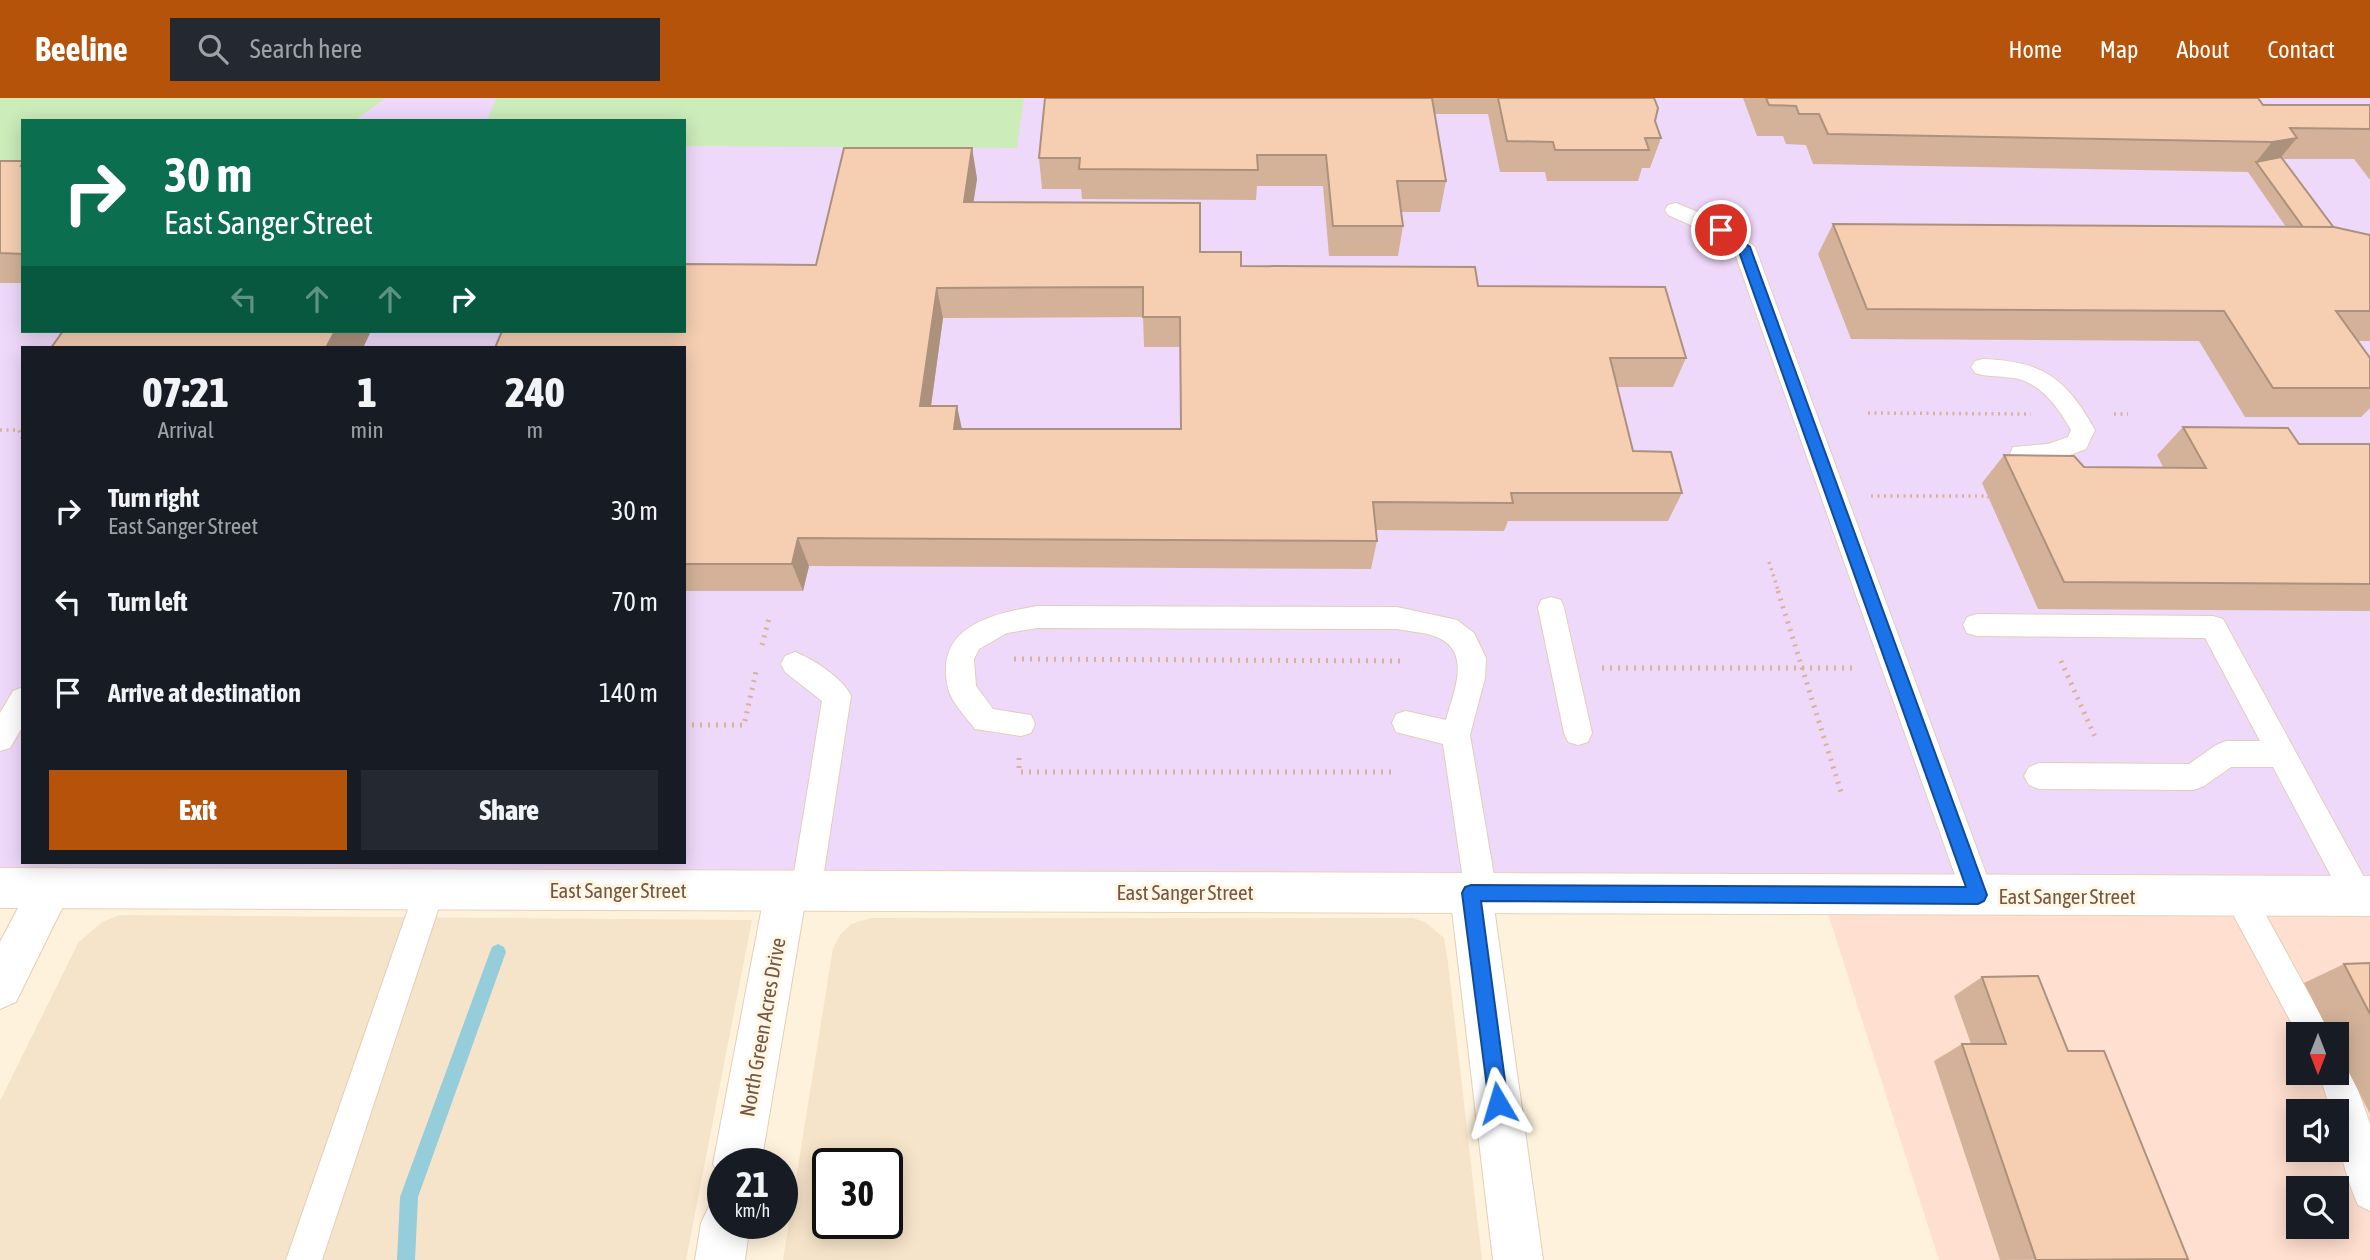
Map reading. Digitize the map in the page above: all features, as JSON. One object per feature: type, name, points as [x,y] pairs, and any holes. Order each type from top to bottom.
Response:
[{"type":"main road","name":"East Sanger Street","points":[[0,888],[2364,896]]},
{"type":"main road","points":[[0,987],[51,888]]},
{"type":"main road","name":"North Green Acres Drive","points":[[740,1148],[796,891]]},
{"type":"main road","points":[[1476,893],[1518,1260]]},
{"type":"main road","points":[[720,1260],[723,1239]]},
{"type":"lane","points":[[1676,210],[1721,230],[1744,247],[1978,895]]},
{"type":"lane","points":[[1983,367],[2007,367],[2030,373],[2066,399],[2083,430],[2077,443],[2050,453],[2022,454]]},
{"type":"lane","points":[[1551,608],[1578,733]]},
{"type":"lane","points":[[1020,737],[985,720],[962,689],[960,659],[969,641],[1001,623],[1037,617],[1397,618],[1447,628],[1464,641],[1472,657],[1471,678],[1456,735],[1476,893]]},
{"type":"lane","points":[[1977,625],[2213,627],[2281,754],[2364,896]]},
{"type":"lane","points":[[795,664],[837,696],[796,891]]},
{"type":"lane","points":[[0,739],[21,702]]},
{"type":"lane","points":[[1406,723],[1456,735]]},
{"type":"lane","points":[[2039,776],[2194,777],[2226,754],[2281,754]]},
{"type":"lane","points":[[304,1260],[430,889]]},
{"type":"lane","points":[[2239,896],[2308,1022]]},
{"type":"lane","points":[[2340,1085],[2356,1134],[2370,1193]]},
{"type":"path","points":[[1868,413],[2128,414]]},
{"type":"path","points":[[0,430],[19,430],[21,434]]},
{"type":"path","points":[[1862,496],[1989,496],[1994,509]]},
{"type":"path","points":[[1769,562],[1841,792]]},
{"type":"path","points":[[761,653],[769,618]]},
{"type":"path","points":[[2046,626],[2098,743]]},
{"type":"path","points":[[960,659],[1402,661]]},
{"type":"path","points":[[686,724],[744,725],[758,664]]},
{"type":"path","points":[[1564,668],[1896,668]]},
{"type":"path","points":[[1020,737],[1019,772],[1392,772]]},
{"type":"shaded area","points":[[0,98],[2370,98],[2370,897],[0,888]]},
{"type":"shaded area","points":[[1822,895],[2370,896],[2370,1260],[1939,1260]]},
{"type":"shaded area","points":[[120,915],[752,920],[686,1260],[0,1260],[0,1101],[78,943],[102,922]]},
{"type":"shaded area","points":[[871,918],[1413,918],[1425,922],[1444,938],[1482,1260],[783,1260],[786,1239],[798,1239],[798,1166],[833,948],[840,935],[851,924]]},
{"type":"green space","points":[[0,98],[386,98],[357,119],[21,119],[21,201],[0,202]]},
{"type":"green space","points":[[497,98],[1024,98],[1017,148],[686,146],[686,119],[487,119]]},
{"type":"building","points":[[1045,98],[1432,98],[1446,181],[1397,181],[1403,226],[1333,226],[1326,155],[1257,155],[1258,170],[1079,169],[1080,158],[1039,158]]},
{"type":"building","points":[[1498,98],[1654,98],[1658,108],[1655,121],[1661,138],[1645,138],[1649,150],[1555,150],[1553,142],[1507,141]]},
{"type":"building","points":[[1766,98],[2258,98],[2263,105],[2370,105],[2370,129],[2290,128],[2297,138],[2272,142],[1828,134],[1819,114],[1799,114],[1796,106],[1769,105]]},
{"type":"building","points":[[844,148],[972,148],[964,202],[1200,203],[1200,252],[1241,252],[1241,266],[1475,267],[1478,286],[1665,287],[1686,358],[1610,358],[1633,451],[1671,452],[1682,493],[1511,493],[1513,503],[1373,502],[1377,541],[798,538],[792,564],[686,564],[686,346],[496,346],[501,333],[686,333],[686,264],[816,265]],"holes":[[[1143,287],[1143,317],[1180,317],[1181,429],[954,429],[957,406],[920,406],[937,288]]]},
{"type":"building","points":[[2281,157],[2334,228],[2303,227],[2256,162]]},
{"type":"building","points":[[0,161],[21,161],[21,254],[0,253]]},
{"type":"building","points":[[1833,224],[2334,227],[2370,235],[2370,311],[2336,311],[2370,358],[2370,388],[2273,388],[2224,311],[1867,309]]},
{"type":"building","points":[[62,333],[334,333],[327,346],[52,346]]},
{"type":"building","points":[[2183,427],[2288,428],[2299,444],[2370,444],[2370,584],[2064,582],[2004,455],[2074,456],[2084,467],[2206,468]]},
{"type":"building","points":[[2370,963],[2370,1014],[2344,964]]},
{"type":"building","points":[[2038,976],[2068,1051],[2104,1051],[2188,1259],[2036,1260],[1962,1044],[2006,1044],[1982,977]]},
{"type":"waterway","points":[[406,1260],[409,1197],[498,952]]},
{"type":"route","points":[[1498,1103],[1471,893],[1978,895],[1744,247],[1721,230]]}]
